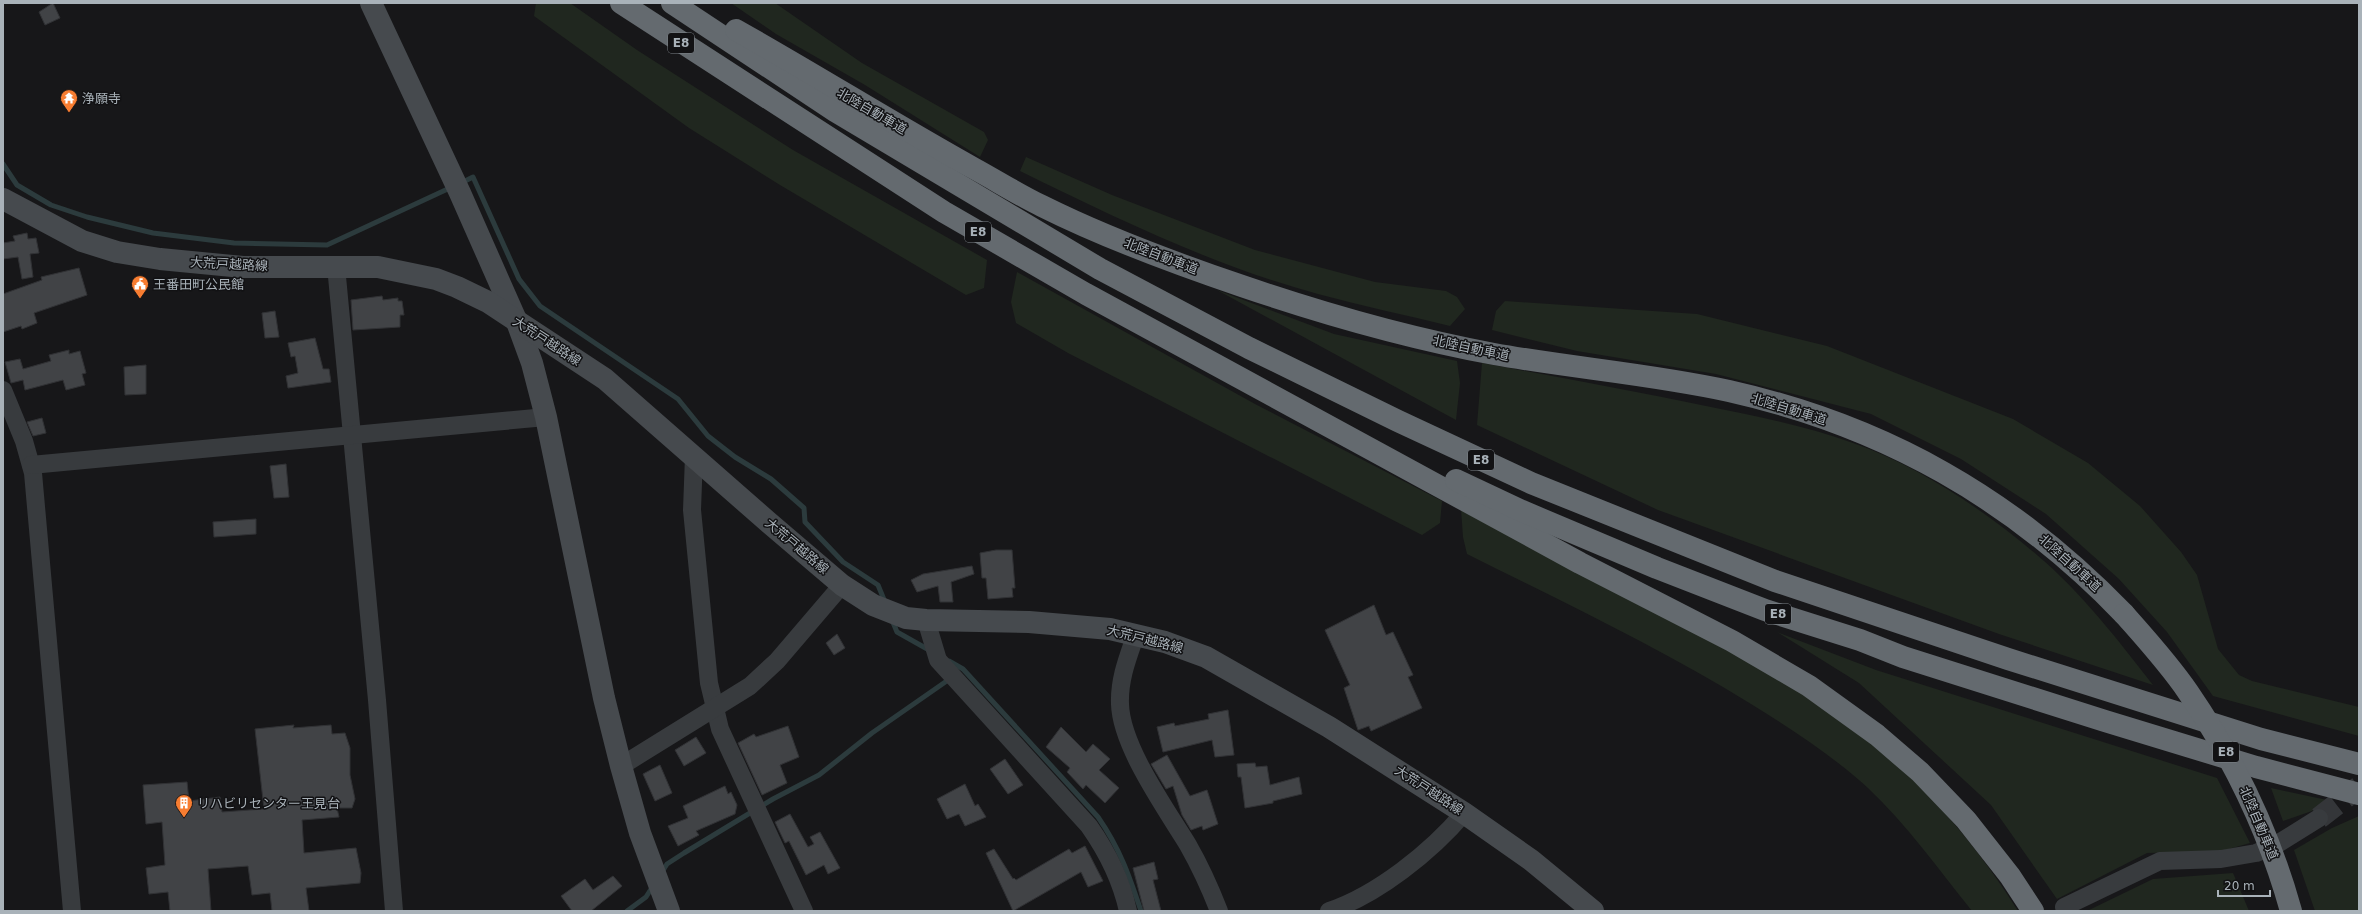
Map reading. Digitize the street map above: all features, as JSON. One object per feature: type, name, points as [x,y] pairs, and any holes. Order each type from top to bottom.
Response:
[{"type":"highway","name":"北陸自動車道","points":[[621,3],[944,212],[1086,294],[1222,367],[1388,460],[1732,641],[1809,686],[1877,735],[1920,772],[1966,820],[2010,876],[2033,911]]},
{"type":"highway","name":"北陸自動車道","points":[[672,3],[835,111],[874,132],[1100,269],[1249,348],[1398,421],[1531,483],[1775,581],[2008,659],[2260,739],[2359,764]]},
{"type":"highway","name":"北陸自動車道","points":[[690,3],[849,98],[1042,206],[1133,246],[1232,283],[1333,315],[1491,354],[1728,391],[1778,404],[1868,435],[1948,474],[1995,503],[2042,537],[2081,570],[2124,614],[2187,691],[2216,734],[2239,776],[2274,856],[2291,911]]},
{"type":"highway","name":"北陸自動車道","points":[[1222,367],[1335,424],[1522,511],[1657,568],[1765,610],[1860,640],[1903,657],[2098,719],[2256,767],[2359,794]]},
{"type":"main road","points":[[371,3],[456,185],[517,322],[532,363],[546,417],[604,698],[640,833],[669,911]]},
{"type":"main road","name":"大荒戸越路線","points":[[3,199],[76,238],[117,252],[160,259],[243,267],[378,267],[436,280],[488,302],[605,379],[842,585],[885,610],[906,618],[926,620],[1029,622],[1110,629],[1166,642],[1206,657],[1329,727],[1464,813],[1531,860],[1592,911]]},
{"type":"street","points":[[336,266],[377,700],[394,911]]},
{"type":"street","points":[[3,390],[24,441],[31,465],[42,565],[72,911]]},
{"type":"street","points":[[31,465],[352,437],[546,417]]},
{"type":"street","points":[[694,456],[692,510],[710,683],[720,729],[804,911]]},
{"type":"street","points":[[621,766],[716,709],[750,686],[777,660],[842,585]]},
{"type":"street","points":[[926,620],[938,660],[1089,826],[1105,848],[1117,873],[1128,911]]},
{"type":"street","points":[[1136,634],[1122,676],[1120,705],[1123,723],[1144,771],[1189,847],[1208,884],[1219,911]]},
{"type":"street","points":[[1329,911],[1363,895],[1430,849],[1464,813]]},
{"type":"street","points":[[2064,907],[2160,861],[2221,859],[2256,852],[2274,846],[2319,818]]},
{"type":"shaded area","points":[[536,3],[570,3],[637,50],[793,150],[987,260],[984,288],[966,295],[780,185],[689,128],[534,16]]},
{"type":"shaded area","points":[[731,3],[775,3],[862,63],[984,132],[988,140],[980,157],[865,85],[776,34]]},
{"type":"shaded area","points":[[1026,157],[1112,195],[1255,250],[1375,282],[1446,291],[1457,297],[1465,309],[1450,326],[1351,303],[1279,283],[1241,270],[1166,240],[1020,171]]},
{"type":"shaded area","points":[[1017,272],[1255,404],[1442,501],[1440,523],[1422,535],[1068,353],[1016,323],[1011,302]]},
{"type":"shaded area","points":[[1217,290],[1334,334],[1457,361],[1460,383],[1456,420]]},
{"type":"shaded area","points":[[1505,301],[1697,314],[1827,346],[2013,419],[2088,463],[2140,506],[2181,552],[2197,575],[2218,649],[2239,675],[2252,681],[2359,707],[2359,736],[2213,696],[2167,632],[2119,579],[2046,514],[1961,459],[1871,414],[1716,374],[1577,351],[1492,330],[1496,311]]},
{"type":"shaded area","points":[[1482,363],[1678,400],[1780,422],[1817,431],[1853,443],[1902,464],[1950,491],[1973,506],[2017,538],[2053,569],[2113,634],[2153,685],[1999,634],[1658,510],[1477,425]]},
{"type":"shaded area","points":[[1461,509],[1698,633],[1785,683],[1856,729],[1893,760],[1952,821],[1987,865],[2018,911],[1972,911],[1909,832],[1868,788],[1826,754],[1781,723],[1717,683],[1682,664],[1467,554],[1463,537]]},
{"type":"shaded area","points":[[1777,632],[1876,670],[2217,778],[2250,843],[2222,851],[2147,853],[2057,899],[1991,805],[1859,683]]},
{"type":"shaded area","points":[[2271,788],[2327,800],[2312,811],[2283,821]]},
{"type":"shaded area","points":[[2359,816],[2359,911],[2315,911],[2294,850],[2332,828]]},
{"type":"shaded area","points":[[2233,873],[2249,911],[2087,911],[2153,879]]},
{"type":"building","points":[[53,3],[60,18],[45,25],[39,12]]},
{"type":"building","points":[[27,233],[28,239],[36,238],[39,253],[30,254],[33,277],[22,279],[18,257],[3,259],[3,243],[15,241],[13,236]]},
{"type":"building","points":[[79,268],[87,295],[34,313],[37,323],[22,329],[21,326],[3,332],[3,294],[42,280],[41,277]]},
{"type":"building","points":[[382,296],[383,300],[398,298],[398,301],[402,301],[404,315],[400,315],[400,327],[353,330],[351,300]]},
{"type":"building","points":[[275,311],[279,337],[265,338],[262,313]]},
{"type":"building","points":[[315,338],[323,369],[329,369],[331,382],[288,388],[286,376],[298,373],[295,356],[291,357],[288,343]]},
{"type":"building","points":[[69,350],[69,354],[80,351],[86,373],[82,374],[85,385],[66,390],[63,380],[25,390],[23,380],[11,383],[5,362],[20,359],[23,369],[51,361],[49,355]]},
{"type":"building","points":[[146,365],[146,394],[125,395],[124,367]]},
{"type":"building","points":[[42,418],[46,433],[33,436],[27,422]]},
{"type":"building","points":[[286,464],[289,497],[274,498],[270,466]]},
{"type":"building","points":[[256,519],[256,534],[214,537],[213,522]]},
{"type":"building","points":[[996,550],[1012,550],[1015,588],[1012,588],[1013,597],[988,599],[986,578],[982,578],[980,553]]},
{"type":"building","points":[[972,566],[974,574],[951,582],[953,602],[940,602],[938,586],[917,592],[911,580],[923,574]]},
{"type":"building","points":[[1374,605],[1386,635],[1393,632],[1413,675],[1408,677],[1422,708],[1371,731],[1369,726],[1358,730],[1344,688],[1350,685],[1325,630]]},
{"type":"building","points":[[837,634],[845,648],[834,655],[826,643]]},
{"type":"building","points":[[1228,710],[1234,755],[1215,757],[1212,740],[1163,752],[1157,727],[1174,723],[1175,726],[1209,719],[1208,714]]},
{"type":"building","name":"リハビリセンター王見台","points":[[294,725],[293,728],[331,725],[332,734],[345,733],[350,748],[350,775],[355,799],[352,808],[337,808],[339,817],[302,820],[304,853],[356,848],[361,873],[360,883],[306,888],[309,911],[272,911],[270,893],[252,895],[248,866],[208,869],[211,911],[170,911],[168,892],[149,894],[146,868],[165,865],[162,822],[146,824],[143,785],[187,782],[189,801],[220,797],[222,812],[264,809],[255,729]]},
{"type":"building","points":[[788,726],[799,757],[780,765],[787,783],[762,795],[738,743],[754,734],[756,737]]},
{"type":"building","points":[[1061,727],[1086,752],[1093,744],[1110,759],[1099,770],[1119,788],[1105,803],[1086,785],[1083,789],[1067,772],[1070,768],[1046,747]]},
{"type":"building","points":[[696,737],[706,753],[684,766],[675,750]]},
{"type":"building","points":[[1167,755],[1190,796],[1207,790],[1218,824],[1203,830],[1202,826],[1191,830],[1182,815],[1173,786],[1166,789],[1151,764]]},
{"type":"building","points":[[1005,759],[1023,785],[1008,794],[990,769]]},
{"type":"building","points":[[1255,763],[1256,767],[1267,766],[1270,785],[1299,777],[1302,794],[1273,801],[1273,803],[1245,808],[1241,777],[1238,777],[1237,764]]},
{"type":"building","points":[[660,765],[672,793],[655,801],[643,774]]},
{"type":"building","points":[[965,784],[975,806],[978,804],[986,817],[965,826],[959,814],[947,819],[937,799]]},
{"type":"building","points":[[725,786],[728,794],[731,792],[737,805],[735,814],[696,831],[699,835],[678,846],[668,826],[688,818],[683,806]]},
{"type":"building","points":[[790,814],[808,847],[814,844],[810,837],[820,832],[840,868],[828,874],[824,865],[806,875],[789,841],[785,843],[775,822]]},
{"type":"building","points":[[1085,846],[1103,881],[1088,887],[1081,872],[1013,911],[986,853],[994,849],[1013,879],[1014,878],[1016,880],[1069,849],[1072,853]]},
{"type":"building","points":[[1154,862],[1158,879],[1153,880],[1161,911],[1144,911],[1133,868]]},
{"type":"building","points":[[613,876],[622,886],[591,911],[572,911],[561,896],[585,879],[593,890]]},
{"type":"waterway","points":[[3,164],[17,185],[51,205],[87,217],[153,233],[234,243],[327,245],[452,187]]},
{"type":"waterway","points":[[461,183],[473,177],[519,279],[540,306],[678,399],[708,436],[735,457],[771,479],[804,508],[805,522],[843,562],[878,585],[885,602]]},
{"type":"waterway","points":[[892,620],[897,632],[929,650]]},
{"type":"waterway","points":[[949,661],[963,669],[1098,817],[1123,862],[1141,911]]},
{"type":"waterway","points":[[662,872],[667,864],[684,853],[773,799],[819,775],[872,733],[951,678]]},
{"type":"waterway","points":[[627,911],[646,897],[653,886]]},
{"type":"tunnel","points":[[2319,818],[2359,787]]},
{"type":"place","name":"浄願寺","points":[[69,113]]},
{"type":"place","name":"王番田町公民館","points":[[140,299]]},
{"type":"place","name":"リハビリセンター王見台","points":[[184,818]]}]
